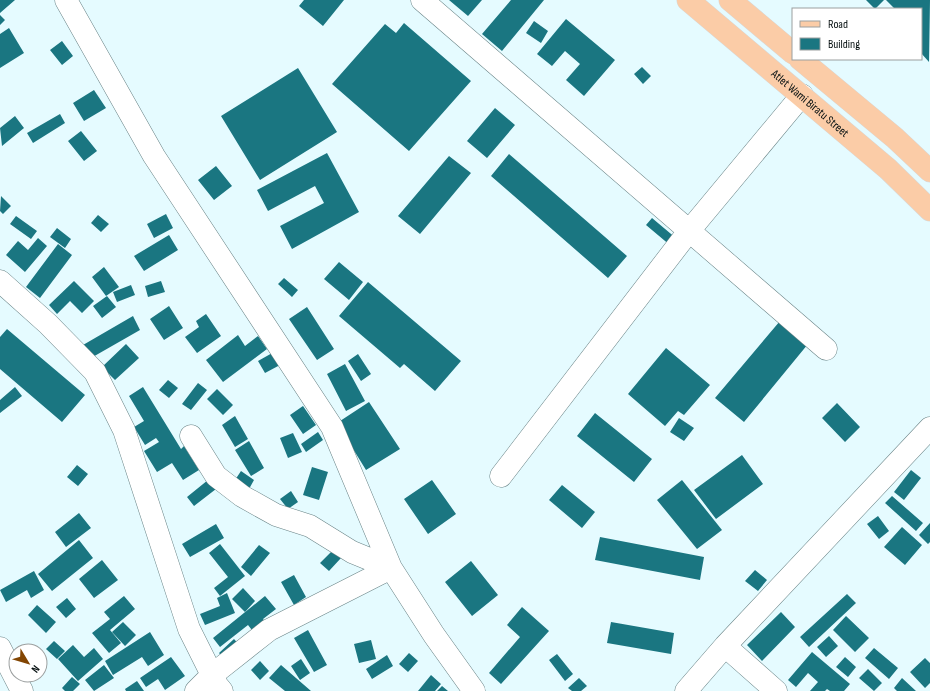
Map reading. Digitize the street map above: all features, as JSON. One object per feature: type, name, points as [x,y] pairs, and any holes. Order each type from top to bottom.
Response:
[{"type":"main road","name":"Atlet Wami Biratu Street","points":[[688,0],[888,169],[930,210]]},
{"type":"main road","points":[[730,0],[792,52]]},
{"type":"main road","points":[[801,60],[895,138],[930,171]]},
{"type":"street","points":[[66,0],[154,156],[332,427],[391,568],[434,635],[474,691]]},
{"type":"street","points":[[422,0],[826,349]]},
{"type":"street","points":[[500,476],[689,231],[802,95]]},
{"type":"street","points":[[0,281],[48,324],[95,372],[124,430],[189,629],[217,683]]},
{"type":"street","points":[[686,691],[725,646],[930,428]]},
{"type":"street","points":[[191,436],[216,476],[242,496],[276,515],[310,526],[352,552],[391,568]]},
{"type":"street","points":[[196,691],[217,683],[269,630],[391,568]]},
{"type":"street","points":[[725,646],[776,691]]},
{"type":"street","points":[[0,648],[22,691]]},
{"type":"building","points":[[0,0],[15,0],[0,13]]},
{"type":"building","points":[[304,0],[344,0],[323,26],[299,6]]},
{"type":"building","points":[[449,0],[482,0],[468,16]]},
{"type":"building","points":[[511,0],[544,0],[502,51],[482,34]]},
{"type":"building","points":[[866,0],[884,0],[876,8],[874,8]]},
{"type":"building","points":[[886,0],[930,0],[929,62],[922,54],[922,8],[894,8]]},
{"type":"building","points":[[0,15],[5,20],[0,25]]},
{"type":"building","points":[[566,19],[615,60],[584,96],[566,80],[580,64],[565,51],[552,66],[537,54]]},
{"type":"building","points":[[534,21],[548,31],[541,43],[526,33]]},
{"type":"building","points":[[404,23],[471,81],[409,151],[332,84],[385,24],[396,33]]},
{"type":"building","points":[[9,28],[24,53],[0,68],[0,34]]},
{"type":"building","points":[[62,41],[73,56],[62,65],[50,50]]},
{"type":"building","points":[[642,67],[651,76],[643,84],[634,74]]},
{"type":"building","points":[[298,68],[337,132],[260,180],[221,116]]},
{"type":"building","points":[[94,90],[106,108],[84,121],[73,103]]},
{"type":"building","points":[[495,108],[515,125],[487,158],[467,141]]},
{"type":"building","points":[[60,114],[65,123],[33,143],[27,133]]},
{"type":"building","points":[[15,116],[24,128],[2,146],[0,128]]},
{"type":"building","points":[[81,131],[97,151],[84,161],[68,141]]},
{"type":"building","points":[[327,153],[359,212],[292,249],[280,226],[324,203],[315,186],[268,211],[257,190]]},
{"type":"building","points":[[509,154],[627,256],[608,278],[491,176]]},
{"type":"building","points":[[449,156],[471,173],[420,234],[398,216]]},
{"type":"building","points":[[216,166],[232,186],[214,200],[198,180]]},
{"type":"building","points":[[1,196],[11,206],[3,214],[0,211]]},
{"type":"building","points":[[166,214],[173,228],[154,238],[147,224]]},
{"type":"building","points":[[98,215],[109,224],[101,232],[91,223]]},
{"type":"building","points":[[16,216],[37,231],[31,239],[10,224]]},
{"type":"building","points":[[652,218],[677,239],[671,246],[646,225]]},
{"type":"building","points":[[57,228],[71,239],[65,248],[50,237]]},
{"type":"building","points":[[169,235],[178,250],[144,271],[134,256]]},
{"type":"building","points":[[38,238],[47,246],[25,272],[6,255],[18,241],[28,250]]},
{"type":"building","points":[[58,244],[72,255],[40,298],[26,287]]},
{"type":"building","points":[[339,262],[363,282],[349,300],[324,279]]},
{"type":"building","points":[[104,267],[119,287],[106,296],[92,277]]},
{"type":"building","points":[[284,278],[298,290],[292,297],[278,284]]},
{"type":"building","points":[[74,281],[94,301],[82,313],[70,301],[57,314],[49,305]]},
{"type":"building","points":[[161,281],[165,292],[148,297],[145,286]]},
{"type":"building","points":[[368,282],[461,361],[435,391],[404,364],[400,368],[339,316]]},
{"type":"building","points":[[131,285],[135,295],[117,302],[113,292]]},
{"type":"building","points":[[107,296],[116,307],[102,318],[93,306]]},
{"type":"building","points":[[169,306],[183,328],[164,340],[150,319]]},
{"type":"building","points":[[307,307],[334,349],[317,360],[289,319]]},
{"type":"building","points":[[206,314],[221,336],[197,353],[185,337],[199,327],[196,321]]},
{"type":"building","points":[[133,316],[140,330],[91,358],[83,345]]},
{"type":"building","points":[[780,321],[808,344],[744,422],[715,398]]},
{"type":"building","points":[[7,329],[85,395],[62,422],[0,369],[0,337]]},
{"type":"building","points":[[238,335],[245,346],[258,336],[267,349],[223,382],[206,360]]},
{"type":"building","points":[[126,344],[139,358],[115,380],[102,367]]},
{"type":"building","points":[[666,348],[710,385],[684,415],[678,411],[665,426],[628,394]]},
{"type":"building","points":[[274,352],[280,365],[265,373],[258,361]]},
{"type":"building","points":[[358,354],[371,374],[361,381],[348,361]]},
{"type":"building","points":[[345,364],[365,401],[346,411],[327,374]]},
{"type":"building","points":[[168,380],[178,388],[169,398],[159,390]]},
{"type":"building","points":[[198,383],[207,390],[191,410],[182,404]]},
{"type":"building","points":[[15,387],[22,396],[0,413],[0,400]]},
{"type":"building","points":[[143,387],[181,449],[184,446],[199,470],[183,480],[172,463],[157,472],[144,451],[159,442],[156,438],[145,445],[134,427],[144,421],[129,396]]},
{"type":"building","points":[[217,389],[233,405],[223,415],[207,399]]},
{"type":"building","points":[[369,402],[400,449],[366,470],[337,423]]},
{"type":"building","points":[[837,403],[860,427],[845,442],[822,418]]},
{"type":"building","points":[[303,406],[316,425],[303,434],[290,415]]},
{"type":"building","points":[[595,413],[652,459],[634,482],[577,436]]},
{"type":"building","points":[[235,416],[248,439],[235,447],[222,425]]},
{"type":"building","points":[[679,418],[694,428],[684,441],[670,432]]},
{"type":"building","points":[[318,432],[323,440],[306,452],[301,444]]},
{"type":"building","points":[[293,433],[302,452],[288,458],[280,438]]},
{"type":"building","points":[[249,441],[264,468],[251,476],[235,450]]},
{"type":"building","points":[[742,455],[763,484],[716,519],[694,490]]},
{"type":"building","points":[[77,465],[88,474],[78,486],[67,477]]},
{"type":"building","points":[[312,467],[328,472],[319,500],[303,495]]},
{"type":"building","points":[[911,470],[921,478],[904,500],[894,492]]},
{"type":"building","points":[[241,471],[254,480],[249,489],[235,480]]},
{"type":"building","points":[[208,480],[216,489],[194,506],[187,497]]},
{"type":"building","points":[[432,480],[456,514],[428,534],[404,499]]},
{"type":"building","points":[[682,480],[722,530],[697,549],[657,500]]},
{"type":"building","points":[[562,485],[595,512],[582,528],[549,500]]},
{"type":"building","points":[[291,491],[298,502],[288,509],[280,499]]},
{"type":"building","points":[[892,496],[923,523],[916,531],[885,503]]},
{"type":"building","points":[[79,513],[91,528],[66,547],[55,532]]},
{"type":"building","points":[[878,516],[889,531],[879,539],[867,524]]},
{"type":"building","points":[[930,523],[930,542],[928,544],[919,535]]},
{"type":"building","points":[[216,524],[224,538],[190,557],[182,544]]},
{"type":"building","points":[[902,527],[922,545],[905,565],[884,547]]},
{"type":"building","points":[[600,537],[704,557],[700,580],[595,560]]},
{"type":"building","points":[[79,540],[93,558],[52,591],[38,574]]},
{"type":"building","points":[[220,544],[245,576],[220,596],[214,588],[228,577],[209,553]]},
{"type":"building","points":[[259,545],[270,553],[251,576],[241,567]]},
{"type":"building","points":[[332,551],[341,558],[329,571],[320,563]]},
{"type":"building","points":[[102,560],[118,580],[94,598],[79,579]]},
{"type":"building","points":[[471,561],[498,595],[472,616],[445,582]]},
{"type":"building","points":[[755,570],[767,580],[758,591],[745,581]]},
{"type":"building","points":[[34,571],[44,590],[31,598],[27,590],[6,602],[0,590]]},
{"type":"building","points":[[294,575],[306,597],[294,605],[281,582]]},
{"type":"building","points":[[243,588],[255,601],[245,612],[232,599]]},
{"type":"building","points":[[227,593],[235,613],[205,625],[200,614],[220,606],[217,598]]},
{"type":"building","points":[[847,594],[856,603],[809,647],[800,637]]},
{"type":"building","points":[[124,596],[135,609],[110,630],[121,643],[109,653],[92,633],[110,619],[104,612]]},
{"type":"building","points":[[265,596],[276,609],[263,619],[271,629],[259,639],[248,625],[220,647],[213,638]]},
{"type":"building","points":[[67,598],[76,609],[66,618],[56,607]]},
{"type":"building","points":[[37,605],[56,622],[46,633],[28,615]]},
{"type":"building","points":[[522,607],[549,631],[501,684],[489,673],[520,637],[507,625]]},
{"type":"building","points":[[781,612],[795,627],[762,661],[747,645]]},
{"type":"building","points":[[846,616],[869,638],[855,652],[833,630]]},
{"type":"building","points":[[123,622],[136,635],[125,646],[112,632]]},
{"type":"building","points":[[611,622],[674,633],[671,654],[607,643]]},
{"type":"building","points":[[308,630],[327,665],[314,672],[294,638]]},
{"type":"building","points":[[150,632],[164,655],[148,666],[142,657],[113,675],[105,661]]},
{"type":"building","points":[[829,636],[838,646],[826,657],[817,647]]},
{"type":"building","points":[[234,639],[242,648],[227,662],[219,653]]},
{"type":"building","points":[[371,640],[376,659],[359,663],[354,644]]},
{"type":"building","points":[[54,641],[65,651],[57,659],[48,651],[48,647]]},
{"type":"building","points":[[73,645],[84,657],[94,648],[103,659],[78,681],[58,659]]},
{"type":"building","points":[[874,648],[898,668],[889,679],[865,658]]},
{"type":"building","points":[[812,652],[850,684],[844,691],[830,691],[827,689],[825,691],[810,691],[818,682],[808,673],[796,687],[788,680]]},
{"type":"building","points":[[409,653],[418,661],[408,672],[399,664]]},
{"type":"building","points":[[557,654],[573,674],[565,681],[549,660]]},
{"type":"building","points":[[387,655],[393,666],[372,679],[366,669]]},
{"type":"building","points":[[171,657],[185,676],[165,690],[158,679],[146,687],[140,678]]},
{"type":"building","points":[[845,657],[856,667],[848,677],[836,667]]},
{"type":"building","points":[[925,658],[930,663],[930,683],[925,688],[910,672]]},
{"type":"building","points":[[301,659],[310,673],[300,680],[291,666]]},
{"type":"building","points":[[260,661],[269,671],[260,680],[251,670]]},
{"type":"building","points":[[104,665],[114,678],[94,691],[85,680]]},
{"type":"building","points":[[281,665],[311,691],[285,691],[269,678]]},
{"type":"building","points":[[868,669],[882,683],[874,691],[859,678]]},
{"type":"building","points":[[431,675],[441,684],[435,691],[418,691]]},
{"type":"building","points":[[72,677],[80,684],[73,691],[65,691],[62,688]]},
{"type":"building","points":[[579,678],[587,686],[581,691],[572,691],[568,688]]},
{"type":"building","points":[[902,678],[916,691],[897,691],[894,688]]},
{"type":"building","points":[[137,681],[144,691],[126,691],[125,689]]},
{"type":"building","points":[[442,686],[448,691],[437,691]]}]
